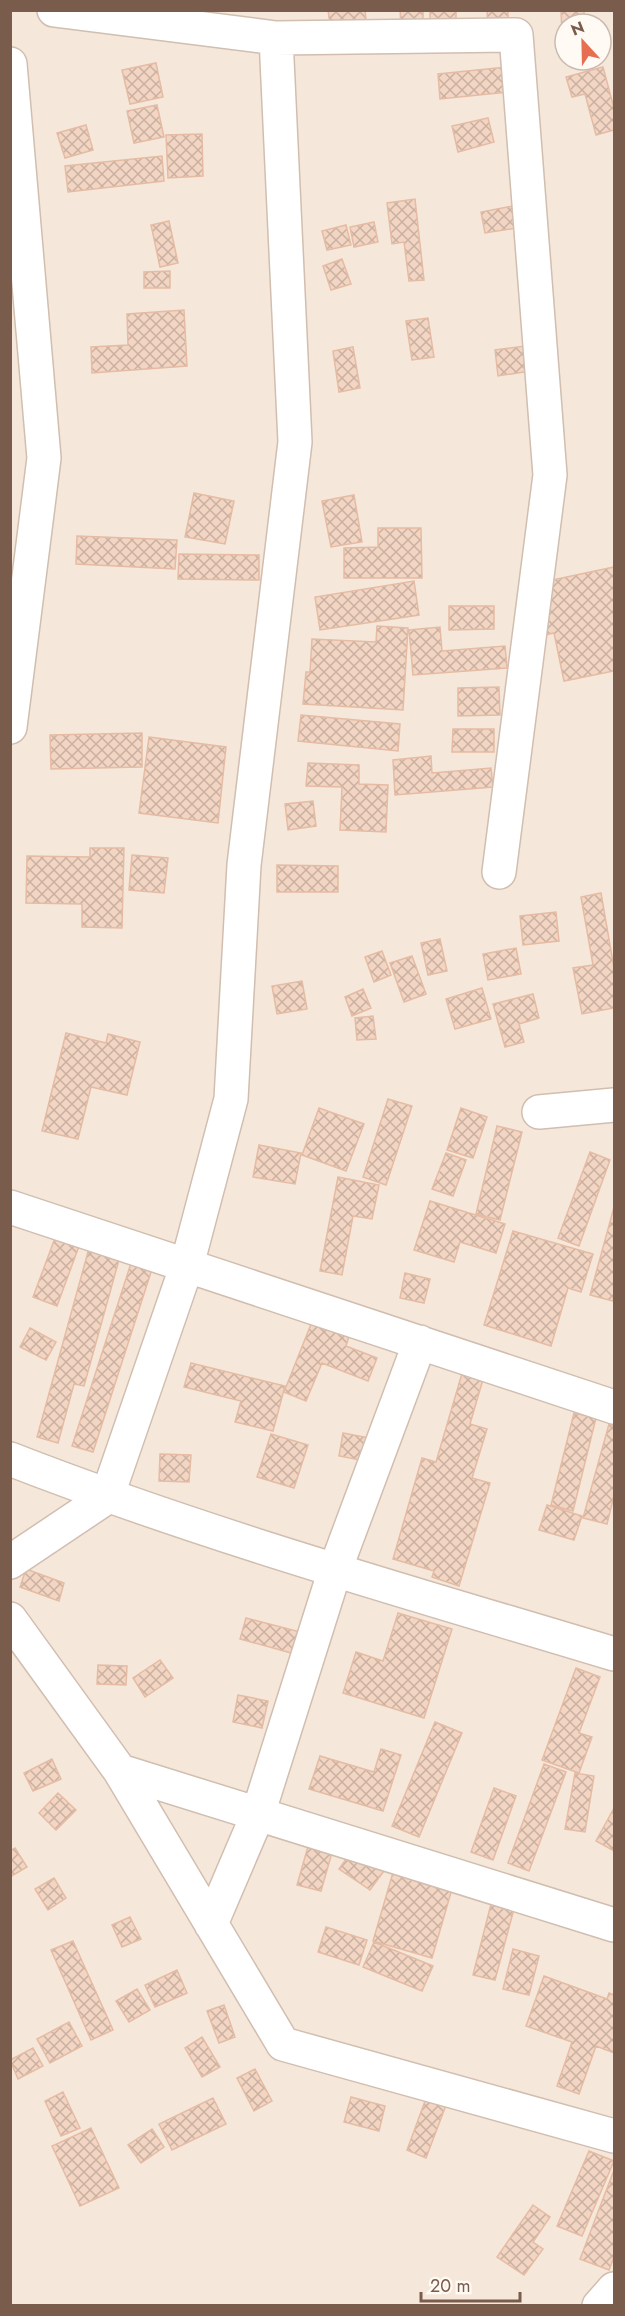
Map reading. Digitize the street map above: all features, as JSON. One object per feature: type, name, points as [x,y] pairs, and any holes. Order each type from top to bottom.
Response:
[{"type":"street","points":[[54,10],[276,38],[516,35],[550,475],[499,872]]},
{"type":"street","points":[[10,1562],[107,1497],[187,1265],[231,1099],[244,865],[295,442],[276,38]]},
{"type":"street","points":[[10,64],[44,458],[10,727]]},
{"type":"street","points":[[539,1112],[615,1105]]},
{"type":"street","points":[[10,1207],[615,1407]]},
{"type":"street","points":[[211,1924],[258,1814],[335,1570],[420,1342]]},
{"type":"street","points":[[10,1459],[107,1497],[335,1570],[615,1654]]},
{"type":"street","points":[[10,1619],[120,1771],[283,2044],[615,2136]]},
{"type":"street","points":[[120,1771],[615,1925]]},
{"type":"street","points":[[599,2306],[615,2289]]},
{"type":"shaded area","points":[[11,11],[614,11],[614,2305],[11,2305]]},
{"type":"building","points":[[328,10],[365,10],[366,20],[330,25]]},
{"type":"building","points":[[400,10],[423,10],[423,24],[401,25]]},
{"type":"building","points":[[430,10],[456,10],[456,25],[430,24]]},
{"type":"building","points":[[487,10],[508,10],[508,25],[488,26]]},
{"type":"building","points":[[561,10],[584,10],[584,12],[561,12]]},
{"type":"building","points":[[156,63],[163,97],[130,104],[122,70]]},
{"type":"building","points":[[506,67],[508,92],[440,99],[438,74]]},
{"type":"building","points":[[584,72],[604,72],[614,108],[614,130],[596,135],[585,94],[572,97],[566,77]]},
{"type":"building","points":[[157,105],[164,137],[134,143],[127,111]]},
{"type":"building","points":[[488,118],[494,142],[458,152],[452,126]]},
{"type":"building","points":[[86,125],[93,150],[65,158],[57,133]]},
{"type":"building","points":[[202,134],[203,176],[168,178],[166,135]]},
{"type":"building","points":[[162,156],[164,181],[68,192],[65,166]]},
{"type":"building","points":[[415,199],[424,280],[409,281],[404,242],[392,244],[387,203]]},
{"type":"building","points":[[513,206],[517,228],[485,233],[481,212]]},
{"type":"building","points":[[169,221],[178,263],[160,267],[151,225]]},
{"type":"building","points":[[374,222],[378,242],[354,247],[350,227]]},
{"type":"building","points":[[346,225],[351,245],[327,250],[322,231]]},
{"type":"building","points":[[342,259],[351,284],[331,290],[323,266]]},
{"type":"building","points":[[170,271],[170,288],[144,288],[144,272]]},
{"type":"building","points":[[184,310],[187,366],[92,373],[91,347],[128,345],[127,314]]},
{"type":"building","points":[[428,318],[434,357],[412,360],[406,321]]},
{"type":"building","points":[[533,345],[536,370],[498,376],[495,350]]},
{"type":"building","points":[[353,347],[360,388],[339,392],[333,351]]},
{"type":"building","points":[[194,493],[234,501],[225,544],[185,537]]},
{"type":"building","points":[[354,495],[362,542],[331,547],[322,501]]},
{"type":"building","points":[[378,528],[421,528],[422,578],[344,578],[344,548],[378,547]]},
{"type":"building","points":[[77,536],[177,540],[175,569],[76,564]]},
{"type":"building","points":[[179,554],[259,555],[259,580],[178,579]]},
{"type":"building","points":[[614,567],[614,671],[564,681],[554,633],[530,638],[519,587]]},
{"type":"building","points":[[414,581],[419,615],[320,630],[315,597]]},
{"type":"building","points":[[449,606],[494,606],[494,629],[449,630]]},
{"type":"building","points":[[377,626],[408,628],[403,710],[303,704],[306,672],[310,672],[312,639],[376,642]]},
{"type":"building","points":[[440,627],[442,651],[505,646],[507,668],[413,675],[409,630]]},
{"type":"building","points":[[499,687],[500,715],[458,716],[458,688]]},
{"type":"building","points":[[301,715],[400,724],[398,751],[298,741]]},
{"type":"building","points":[[453,729],[494,729],[494,752],[452,752]]},
{"type":"building","points":[[142,733],[142,767],[51,769],[50,735]]},
{"type":"building","points":[[149,737],[226,747],[218,823],[139,813]]},
{"type":"building","points":[[431,756],[432,773],[491,768],[493,787],[395,795],[393,760]]},
{"type":"building","points":[[308,763],[359,765],[359,784],[388,785],[386,832],[340,830],[342,787],[306,786]]},
{"type":"building","points":[[313,801],[316,826],[288,830],[285,804]]},
{"type":"building","points":[[90,848],[124,848],[122,928],[82,927],[82,904],[26,903],[27,856],[90,857]]},
{"type":"building","points":[[132,855],[168,858],[164,893],[129,890]]},
{"type":"building","points":[[277,865],[338,866],[338,892],[277,892]]},
{"type":"building","points":[[601,893],[614,968],[614,1008],[582,1014],[573,968],[593,965],[581,897]]},
{"type":"building","points":[[556,912],[559,941],[523,945],[520,916]]},
{"type":"building","points":[[440,939],[447,971],[428,975],[421,943]]},
{"type":"building","points":[[516,948],[521,974],[488,980],[483,954]]},
{"type":"building","points":[[382,951],[391,975],[374,982],[365,957]]},
{"type":"building","points":[[412,956],[426,994],[404,1002],[390,963]]},
{"type":"building","points":[[302,981],[307,1009],[277,1014],[272,986]]},
{"type":"building","points":[[482,988],[491,1019],[455,1029],[446,999]]},
{"type":"building","points":[[363,989],[371,1008],[352,1016],[345,997]]},
{"type":"building","points":[[533,994],[539,1018],[519,1024],[524,1042],[505,1047],[493,1004]]},
{"type":"building","points":[[373,1016],[376,1039],[357,1040],[355,1018]]},
{"type":"building","points":[[66,1033],[106,1043],[108,1034],[140,1042],[127,1095],[91,1087],[78,1139],[42,1131]]},
{"type":"building","points":[[388,1099],[412,1106],[386,1185],[363,1177]]},
{"type":"building","points":[[319,1108],[364,1124],[346,1171],[302,1155]]},
{"type":"building","points":[[461,1108],[487,1117],[473,1158],[447,1150]]},
{"type":"building","points":[[497,1126],[522,1132],[500,1220],[476,1214]]},
{"type":"building","points":[[259,1145],[301,1153],[295,1184],[253,1177]]},
{"type":"building","points":[[590,1152],[610,1160],[579,1246],[558,1238]]},
{"type":"building","points":[[446,1153],[466,1160],[453,1196],[432,1189]]},
{"type":"building","points":[[338,1177],[379,1185],[372,1219],[353,1216],[342,1275],[320,1271]]},
{"type":"building","points":[[430,1201],[505,1224],[496,1253],[460,1242],[454,1262],[414,1250]]},
{"type":"building","points":[[614,1207],[614,1293],[613,1301],[590,1295]]},
{"type":"building","points":[[58,1230],[82,1238],[57,1306],[33,1297]]},
{"type":"building","points":[[513,1231],[593,1254],[581,1292],[568,1288],[551,1346],[484,1325]]},
{"type":"building","points":[[91,1241],[122,1249],[84,1386],[74,1384],[58,1443],[37,1437]]},
{"type":"building","points":[[132,1260],[153,1266],[93,1452],[72,1446]]},
{"type":"building","points":[[405,1273],[430,1279],[424,1303],[400,1298]]},
{"type":"building","points":[[313,1319],[350,1333],[346,1346],[377,1358],[368,1381],[322,1363],[306,1401],[284,1392]]},
{"type":"building","points":[[30,1328],[56,1342],[46,1360],[20,1347]]},
{"type":"building","points":[[191,1363],[285,1386],[273,1431],[235,1422],[241,1401],[184,1387]]},
{"type":"building","points":[[463,1370],[484,1376],[470,1424],[487,1429],[472,1478],[490,1483],[459,1586],[432,1577],[434,1571],[393,1559],[422,1458],[436,1462]]},
{"type":"building","points":[[574,1413],[596,1418],[573,1511],[551,1505]]},
{"type":"building","points":[[609,1424],[614,1426],[614,1496],[607,1524],[583,1518]]},
{"type":"building","points":[[343,1433],[370,1438],[365,1461],[339,1456]]},
{"type":"building","points":[[271,1434],[308,1445],[294,1488],[257,1477]]},
{"type":"building","points":[[160,1454],[191,1455],[189,1482],[159,1481]]},
{"type":"building","points":[[547,1505],[582,1516],[574,1540],[539,1530]]},
{"type":"building","points":[[26,1569],[64,1583],[59,1601],[20,1587]]},
{"type":"building","points":[[398,1613],[452,1629],[424,1718],[343,1693],[356,1652],[383,1661]]},
{"type":"building","points":[[246,1618],[308,1634],[302,1656],[240,1639]]},
{"type":"building","points":[[160,1660],[173,1678],[145,1697],[133,1678]]},
{"type":"building","points":[[98,1665],[127,1666],[126,1685],[97,1684]]},
{"type":"building","points":[[576,1668],[600,1677],[579,1733],[592,1737],[579,1773],[542,1760]]},
{"type":"building","points":[[238,1695],[268,1701],[262,1728],[233,1722]]},
{"type":"building","points":[[435,1722],[462,1733],[419,1837],[392,1826]]},
{"type":"building","points":[[381,1749],[401,1755],[383,1811],[309,1789],[320,1756],[374,1772]]},
{"type":"building","points":[[52,1759],[61,1779],[33,1791],[24,1773]]},
{"type":"building","points":[[544,1764],[566,1772],[529,1871],[508,1863]]},
{"type":"building","points":[[575,1773],[594,1776],[585,1832],[565,1829]]},
{"type":"building","points":[[494,1788],[516,1796],[493,1860],[471,1852]]},
{"type":"building","points":[[58,1793],[76,1810],[56,1830],[39,1813]]},
{"type":"building","points":[[614,1808],[614,1851],[596,1841]]},
{"type":"building","points":[[309,1843],[333,1849],[321,1891],[297,1885]]},
{"type":"building","points":[[15,1848],[27,1867],[10,1877],[10,1851]]},
{"type":"building","points":[[353,1849],[384,1871],[370,1890],[339,1869]]},
{"type":"building","points":[[394,1869],[452,1889],[432,1958],[373,1941]]},
{"type":"building","points":[[54,1878],[66,1898],[48,1910],[35,1889]]},
{"type":"building","points":[[491,1904],[514,1909],[495,1980],[473,1975]]},
{"type":"building","points":[[130,1917],[141,1939],[122,1947],[112,1925]]},
{"type":"building","points":[[326,1927],[367,1940],[359,1965],[318,1952]]},
{"type":"building","points":[[73,1941],[113,2030],[91,2040],[51,1950]]},
{"type":"building","points":[[374,1942],[433,1966],[422,1991],[363,1967]]},
{"type":"building","points":[[513,1949],[539,1956],[529,1995],[503,1989]]},
{"type":"building","points":[[177,1970],[187,1993],[155,2007],[145,1985]]},
{"type":"building","points":[[544,1976],[607,1999],[609,1993],[614,1995],[614,2053],[596,2046],[579,2094],[557,2086],[572,2042],[526,2026]]},
{"type":"building","points":[[137,1989],[150,2010],[129,2022],[116,2001]]},
{"type":"building","points":[[224,2005],[235,2037],[219,2043],[207,2011]]},
{"type":"building","points":[[69,2022],[82,2046],[50,2063],[37,2039]]},
{"type":"building","points":[[202,2037],[220,2067],[202,2077],[185,2048]]},
{"type":"building","points":[[33,2048],[43,2066],[18,2079],[10,2060]]},
{"type":"building","points":[[255,2069],[272,2101],[254,2111],[237,2078]]},
{"type":"building","points":[[63,2092],[80,2128],[61,2136],[45,2101]]},
{"type":"building","points":[[428,2093],[448,2100],[426,2158],[407,2150]]},
{"type":"building","points":[[351,2097],[385,2106],[379,2131],[344,2122]]},
{"type":"building","points":[[213,2098],[226,2124],[172,2150],[159,2124]]},
{"type":"building","points":[[91,2128],[119,2188],[80,2206],[52,2146]]},
{"type":"building","points":[[152,2129],[164,2147],[141,2163],[128,2145]]},
{"type":"building","points":[[589,2151],[614,2161],[582,2236],[557,2226]]},
{"type":"building","points":[[614,2170],[614,2257],[609,2270],[580,2259]]},
{"type":"building","points":[[533,2205],[550,2217],[533,2242],[543,2249],[524,2275],[497,2257]]}]
